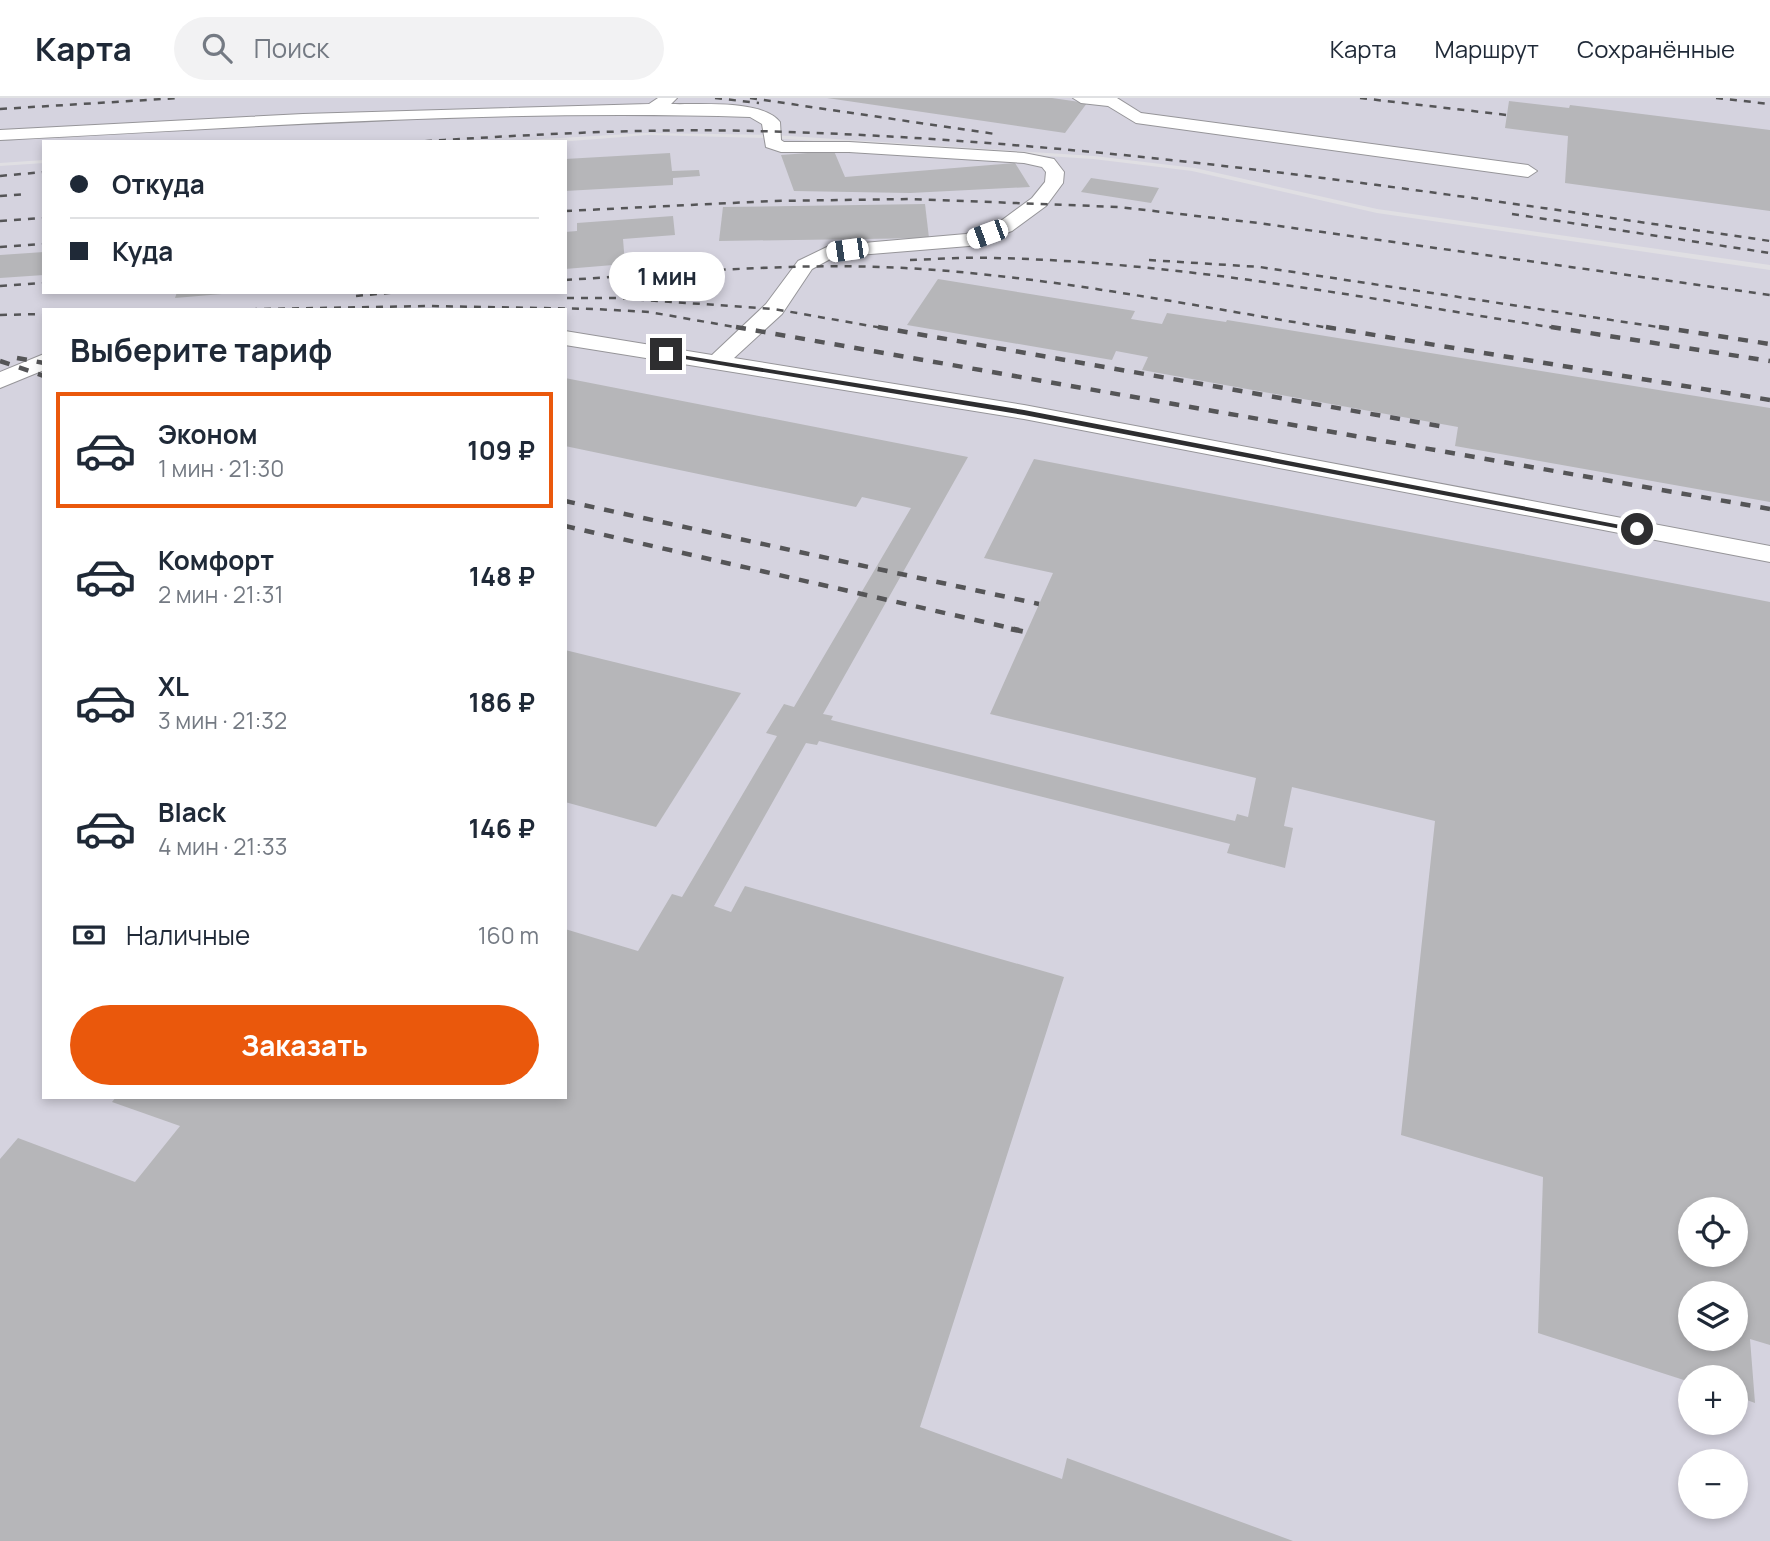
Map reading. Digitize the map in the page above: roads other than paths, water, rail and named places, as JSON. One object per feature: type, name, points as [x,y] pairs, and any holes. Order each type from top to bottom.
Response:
[{"type":"lane","points":[[1081,98],[1113,102],[1136,118],[1528,171]]},
{"type":"lane","points":[[0,135],[661,104],[751,112],[764,116],[771,122],[772,143],[782,147],[849,147],[1024,158],[1048,163],[1055,173],[1054,183],[1039,202],[1005,227],[969,240],[829,252],[805,265],[774,309],[716,362]]},
{"type":"lane","points":[[567,338],[1024,412],[1770,554]]},
{"type":"lane","points":[[0,381],[42,363]]},
{"type":"railway","points":[[0,109],[179,98]]},
{"type":"railway","points":[[715,98],[759,103]]},
{"type":"railway","points":[[750,98],[995,134]]},
{"type":"railway","points":[[1360,98],[1507,115]]},
{"type":"railway","points":[[1716,98],[1770,104]]},
{"type":"railway","points":[[449,140],[711,130],[882,136],[1009,145],[1136,156],[1390,187],[1770,241]]},
{"type":"railway","points":[[0,176],[42,172]]},
{"type":"railway","points":[[0,196],[26,194]]},
{"type":"railway","points":[[567,211],[772,201],[911,199],[1119,207],[1258,223],[1770,295]]},
{"type":"railway","points":[[1512,214],[1770,253]]},
{"type":"railway","points":[[0,221],[42,218]]},
{"type":"railway","points":[[0,247],[42,244]]},
{"type":"railway","points":[[910,260],[995,258],[1137,267],[1279,284],[1562,329]]},
{"type":"railway","points":[[1149,260],[1260,267],[1671,329]]},
{"type":"railway","points":[[567,280],[777,267],[905,268],[1067,285],[1336,329]]},
{"type":"railway","points":[[0,286],[42,283]]},
{"type":"railway","points":[[356,296],[378,294]]},
{"type":"railway","points":[[567,298],[615,298],[774,309],[888,329]]},
{"type":"railway","points":[[318,308],[539,308]]},
{"type":"railway","points":[[567,309],[649,312],[746,329]]},
{"type":"railway","points":[[0,315],[42,314]]},
{"type":"railway","points":[[736,327],[1770,509]]},
{"type":"railway","points":[[878,327],[1445,427]]},
{"type":"railway","points":[[1326,327],[1770,400]]},
{"type":"railway","points":[[1551,327],[1770,361]]},
{"type":"railway","points":[[1659,327],[1770,344]]},
{"type":"railway","points":[[17,358],[42,363]]},
{"type":"railway","points":[[0,361],[42,375]]},
{"type":"railway","points":[[567,501],[1039,604]]},
{"type":"railway","points":[[567,526],[1019,630]]},
{"type":"railway","points":[[1011,629],[1026,632]]}]
